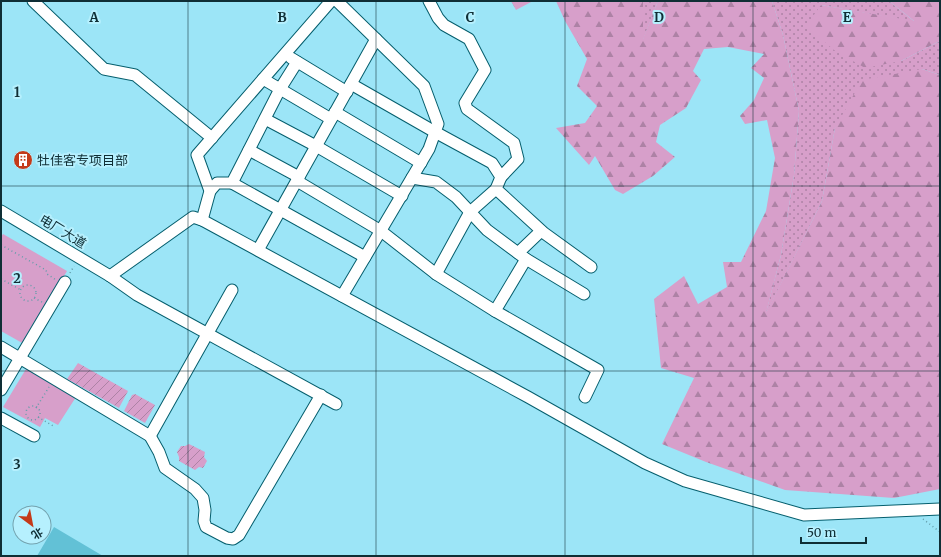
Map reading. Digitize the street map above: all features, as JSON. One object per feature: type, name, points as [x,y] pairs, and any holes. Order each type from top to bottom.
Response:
[{"type":"street","points":[[33,1],[104,69],[135,75],[212,138]]},
{"type":"street","points":[[210,190],[198,155],[331,1]]},
{"type":"street","points":[[337,1],[424,86],[438,124],[429,149],[342,296]]},
{"type":"street","points":[[429,1],[438,18],[444,25],[469,39],[485,70],[465,103],[467,109],[514,143],[518,159],[501,178],[496,189],[470,212],[436,274]]},
{"type":"street","points":[[258,250],[376,39]]},
{"type":"street","points":[[285,54],[297,62],[435,132],[492,163],[501,178]]},
{"type":"street","points":[[232,183],[280,89],[297,62]]},
{"type":"street","points":[[263,79],[421,163]]},
{"type":"street","points":[[265,119],[316,146],[402,196]]},
{"type":"street","points":[[249,150],[381,231],[436,274],[494,311],[598,370],[586,397]]},
{"type":"street","points":[[412,178],[436,182],[456,197],[488,230],[522,256],[584,294]]},
{"type":"street","points":[[202,220],[210,190],[217,183],[232,183],[365,257]]},
{"type":"street","points":[[496,189],[542,231],[591,268]]},
{"type":"street","name":"电厂大道","points":[[2,212],[110,276],[137,295],[336,404]]},
{"type":"street","points":[[110,276],[193,217],[202,220],[258,250],[645,462],[685,481],[804,515],[940,509]]},
{"type":"street","points":[[494,311],[522,256],[542,231]]},
{"type":"street","points":[[1,390],[64,283]]},
{"type":"street","points":[[150,436],[232,290]]},
{"type":"street","points":[[1,347],[150,436],[159,452],[165,468],[195,489],[203,498],[205,510],[204,521],[206,527],[226,538],[233,539],[239,534],[321,395]]},
{"type":"street","points":[[1,418],[34,436]]},
{"type":"path","points":[[1,245],[46,270],[47,274],[64,283],[79,258]]},
{"type":"path","points":[[1,279],[21,290]]},
{"type":"path","points":[[26,286],[32,286],[36,293],[34,298],[30,301],[23,300],[20,296],[21,290],[26,286]]},
{"type":"path","points":[[36,408],[54,379]]},
{"type":"path","points":[[32,406],[36,408],[39,413],[38,417],[35,420],[30,420],[26,415],[28,408],[32,406]]},
{"type":"path","points":[[38,417],[55,427]]},
{"type":"path","points":[[912,510],[940,532]]},
{"type":"green space","points":[[511,1],[533,1],[516,10]]},
{"type":"green space","points":[[556,1],[643,1],[643,39],[658,1],[772,1],[783,35],[799,111],[794,175],[781,255],[766,313],[822,201],[835,128],[862,80],[922,69],[940,75],[940,489],[894,498],[785,490],[706,462],[662,444],[694,378],[661,368],[654,299],[684,276],[698,304],[727,287],[723,262],[741,262],[766,211],[775,158],[767,120],[745,124],[740,116],[754,100],[764,78],[751,68],[764,54],[728,47],[704,49],[693,71],[701,80],[686,108],[660,125],[656,142],[675,157],[653,176],[623,194],[615,190],[595,156],[589,165],[556,128],[585,123],[597,106],[577,86],[587,59],[565,21]]},
{"type":"green space","points":[[643,1],[658,1],[643,40]]},
{"type":"green space","points":[[772,1],[889,1],[915,22],[821,5],[901,61],[940,41],[940,75],[922,69],[835,128],[822,201],[765,316],[781,255],[794,175],[799,111],[783,35]]},
{"type":"green space","points":[[889,1],[940,1],[940,41],[901,61],[865,68],[834,50],[806,26],[821,5],[914,21]]},
{"type":"green space","points":[[3,234],[67,271],[24,344],[1,331],[1,237]]},
{"type":"green space","points":[[78,363],[128,391],[119,408],[67,379]]},
{"type":"green space","points":[[26,369],[76,397],[58,425],[45,418],[40,427],[3,407]]},
{"type":"green space","points":[[135,394],[155,405],[145,423],[124,411],[132,395]]},
{"type":"green space","points":[[189,444],[205,452],[204,457],[207,461],[203,468],[199,467],[195,470],[179,461],[177,452],[181,446]]},
{"type":"water","points":[[54,527],[103,556],[37,556],[43,545],[52,545],[52,530]]},
{"type":"place","name":"牡佳客专项目部","points":[[23,160]]}]
